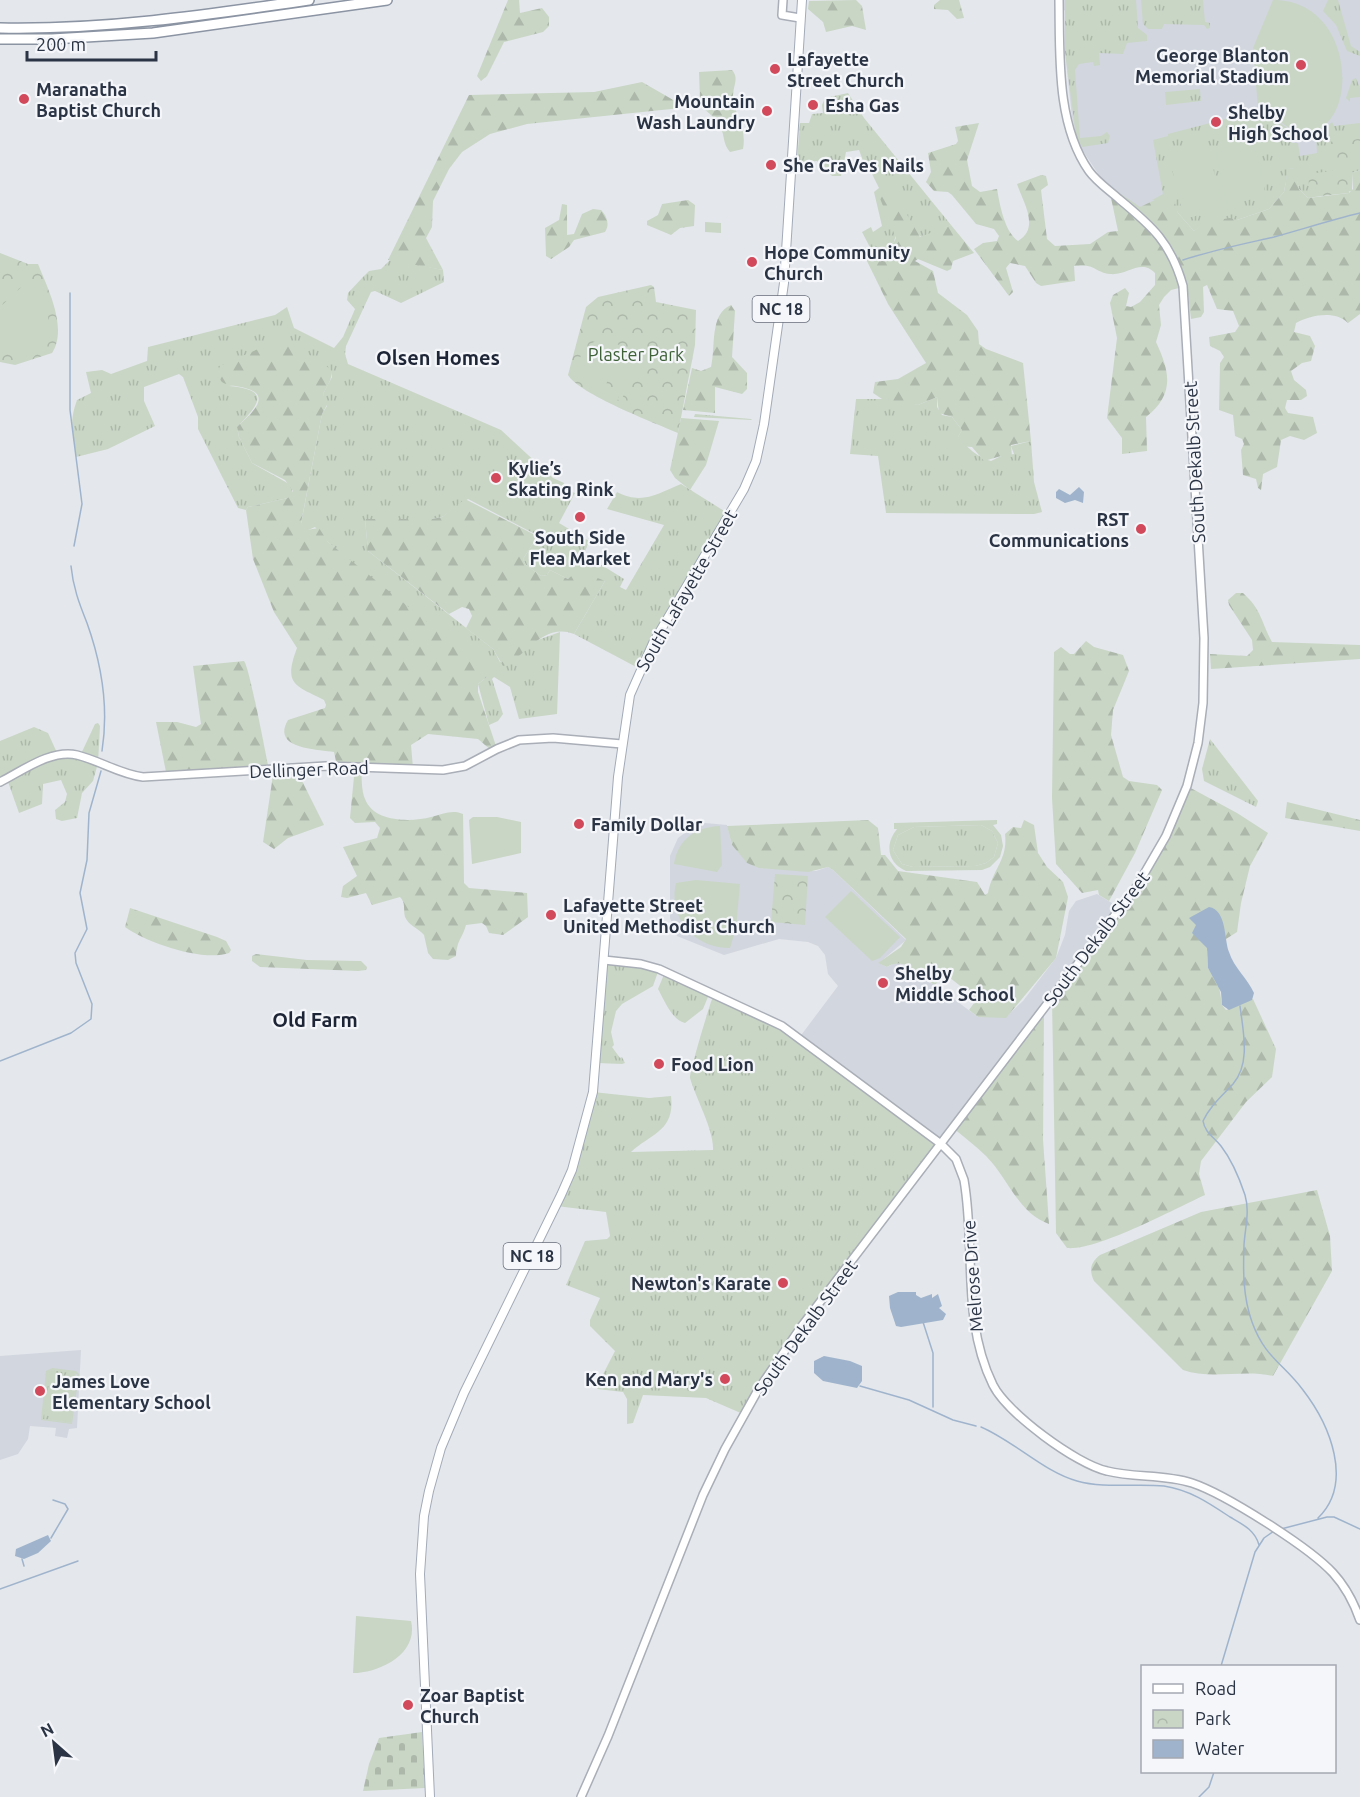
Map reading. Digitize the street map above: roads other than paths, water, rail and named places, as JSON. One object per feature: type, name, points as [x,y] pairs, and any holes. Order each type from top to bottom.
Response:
[{"type":"highway","points":[[0,28],[111,27],[309,0]]},
{"type":"highway","points":[[0,39],[35,40],[153,33],[387,0]]},
{"type":"highway","points":[[35,40],[41,35],[104,31],[111,27]]},
{"type":"highway","points":[[0,33],[18,33],[25,29]]},
{"type":"main road","points":[[783,0],[781,15],[800,18]]},
{"type":"main road","name":"South Lafayette Street","points":[[430,1797],[420,1574],[424,1516],[429,1491],[441,1448],[457,1409],[572,1170],[593,1092],[622,744],[630,695],[640,669],[744,489],[756,461],[771,384],[784,284],[802,0]]},
{"type":"main road","name":"South Dekalb Street","points":[[581,1797],[608,1736],[703,1495],[740,1420],[778,1359],[1150,866],[1167,836],[1187,786],[1201,725],[1204,638],[1183,286],[1173,256],[1155,229],[1098,181],[1077,151],[1067,116],[1059,0]]},
{"type":"main road","name":"Dellinger Road","points":[[0,782],[41,761],[68,754],[92,760],[124,774],[143,777],[326,766],[443,770],[465,766],[496,749],[519,741],[553,738],[622,744]]},
{"type":"main road","name":"Melrose Drive","points":[[604,960],[641,964],[659,969],[782,1026],[941,1144],[956,1159],[964,1180],[974,1326],[983,1359],[1002,1398],[1059,1446],[1090,1465],[1122,1474],[1190,1482],[1228,1500],[1277,1531],[1332,1572],[1346,1591],[1360,1620]]},
{"type":"water","points":[[1079,487],[1084,492],[1083,503],[1075,500],[1065,503],[1056,498],[1056,492],[1059,489],[1070,495]]},
{"type":"water","points":[[1209,907],[1219,913],[1231,958],[1254,993],[1252,1000],[1229,1010],[1222,1005],[1221,992],[1208,968],[1207,948],[1192,933],[1196,925],[1189,918]]},
{"type":"water","points":[[898,1292],[916,1292],[916,1295],[921,1298],[932,1294],[932,1298],[938,1294],[942,1306],[939,1308],[946,1314],[943,1320],[896,1326],[889,1296]]},
{"type":"water","points":[[824,1356],[862,1366],[862,1381],[857,1388],[823,1381],[814,1373],[814,1361]]},
{"type":"water","points":[[48,1535],[51,1541],[38,1553],[24,1559],[15,1556],[16,1549]]},
{"type":"waterway","points":[[1183,260],[1360,213]]},
{"type":"waterway","points":[[70,293],[70,410],[82,504],[74,546]]},
{"type":"waterway","points":[[71,566],[73,581],[92,639],[103,686],[105,718],[102,751]]},
{"type":"waterway","points":[[0,1061],[71,1033],[91,1019],[92,1004],[76,963],[75,953],[87,929],[80,893],[87,860],[89,813],[101,771]]},
{"type":"waterway","points":[[1240,1006],[1244,1057],[1239,1076],[1203,1121],[1208,1132],[1228,1157],[1245,1195],[1247,1214],[1244,1284],[1252,1322],[1263,1344],[1313,1404],[1322,1420],[1334,1454],[1335,1488],[1329,1504],[1318,1518]]},
{"type":"waterway","points":[[923,1322],[933,1353],[933,1407]]},
{"type":"waterway","points":[[860,1386],[909,1400],[953,1420],[976,1426]]},
{"type":"waterway","points":[[981,1427],[1053,1471],[1077,1481],[1098,1485],[1164,1486],[1191,1494],[1248,1528],[1259,1545]]},
{"type":"waterway","points":[[51,1538],[68,1509],[65,1504],[53,1500]]},
{"type":"waterway","points":[[1281,1529],[1327,1517],[1334,1517],[1360,1529]]},
{"type":"waterway","points":[[1221,1665],[1255,1552],[1264,1538],[1274,1531]]},
{"type":"waterway","points":[[22,1559],[24,1566]]},
{"type":"waterway","points":[[0,1589],[78,1561]]},
{"type":"waterway","points":[[1199,1797],[1209,1787],[1214,1773]]},
{"type":"place","name":"George Blanton Memorial Stadium","points":[[1301,65]]},
{"type":"place","name":"Lafayette Street Church","points":[[775,69]]},
{"type":"place","name":"Maranatha Baptist Church","points":[[24,99]]},
{"type":"place","name":"Esha Gas","points":[[813,105]]},
{"type":"place","name":"Mountain Wash Laundry","points":[[767,111]]},
{"type":"place","name":"Shelby High School","points":[[1216,122]]},
{"type":"place","name":"She CraVes Nails","points":[[771,165]]},
{"type":"place","name":"Hope Community Church","points":[[752,262]]},
{"type":"place","name":"Kylie’s Skating Rink","points":[[496,478]]},
{"type":"place","name":"South Side Flea Market","points":[[580,517]]},
{"type":"place","name":"RST Communications","points":[[1141,529]]},
{"type":"place","name":"Family Dollar","points":[[579,824]]},
{"type":"place","name":"Lafayette Street United Methodist Church","points":[[551,915]]},
{"type":"place","name":"Shelby Middle School","points":[[883,983]]},
{"type":"place","name":"Food Lion","points":[[659,1064]]},
{"type":"place","name":"Newton's Karate","points":[[783,1283]]},
{"type":"place","name":"Ken and Mary's","points":[[725,1379]]},
{"type":"place","name":"James Love Elementary School","points":[[40,1391]]},
{"type":"place","name":"Zoar Baptist Church","points":[[408,1705]]},
{"type":"district","name":"Olsen Homes","points":[[438,357]]},
{"type":"district","name":"Old Farm","points":[[315,1019]]},
{"type":"park label","name":"Plaster Park","points":[[636,354]]}]
